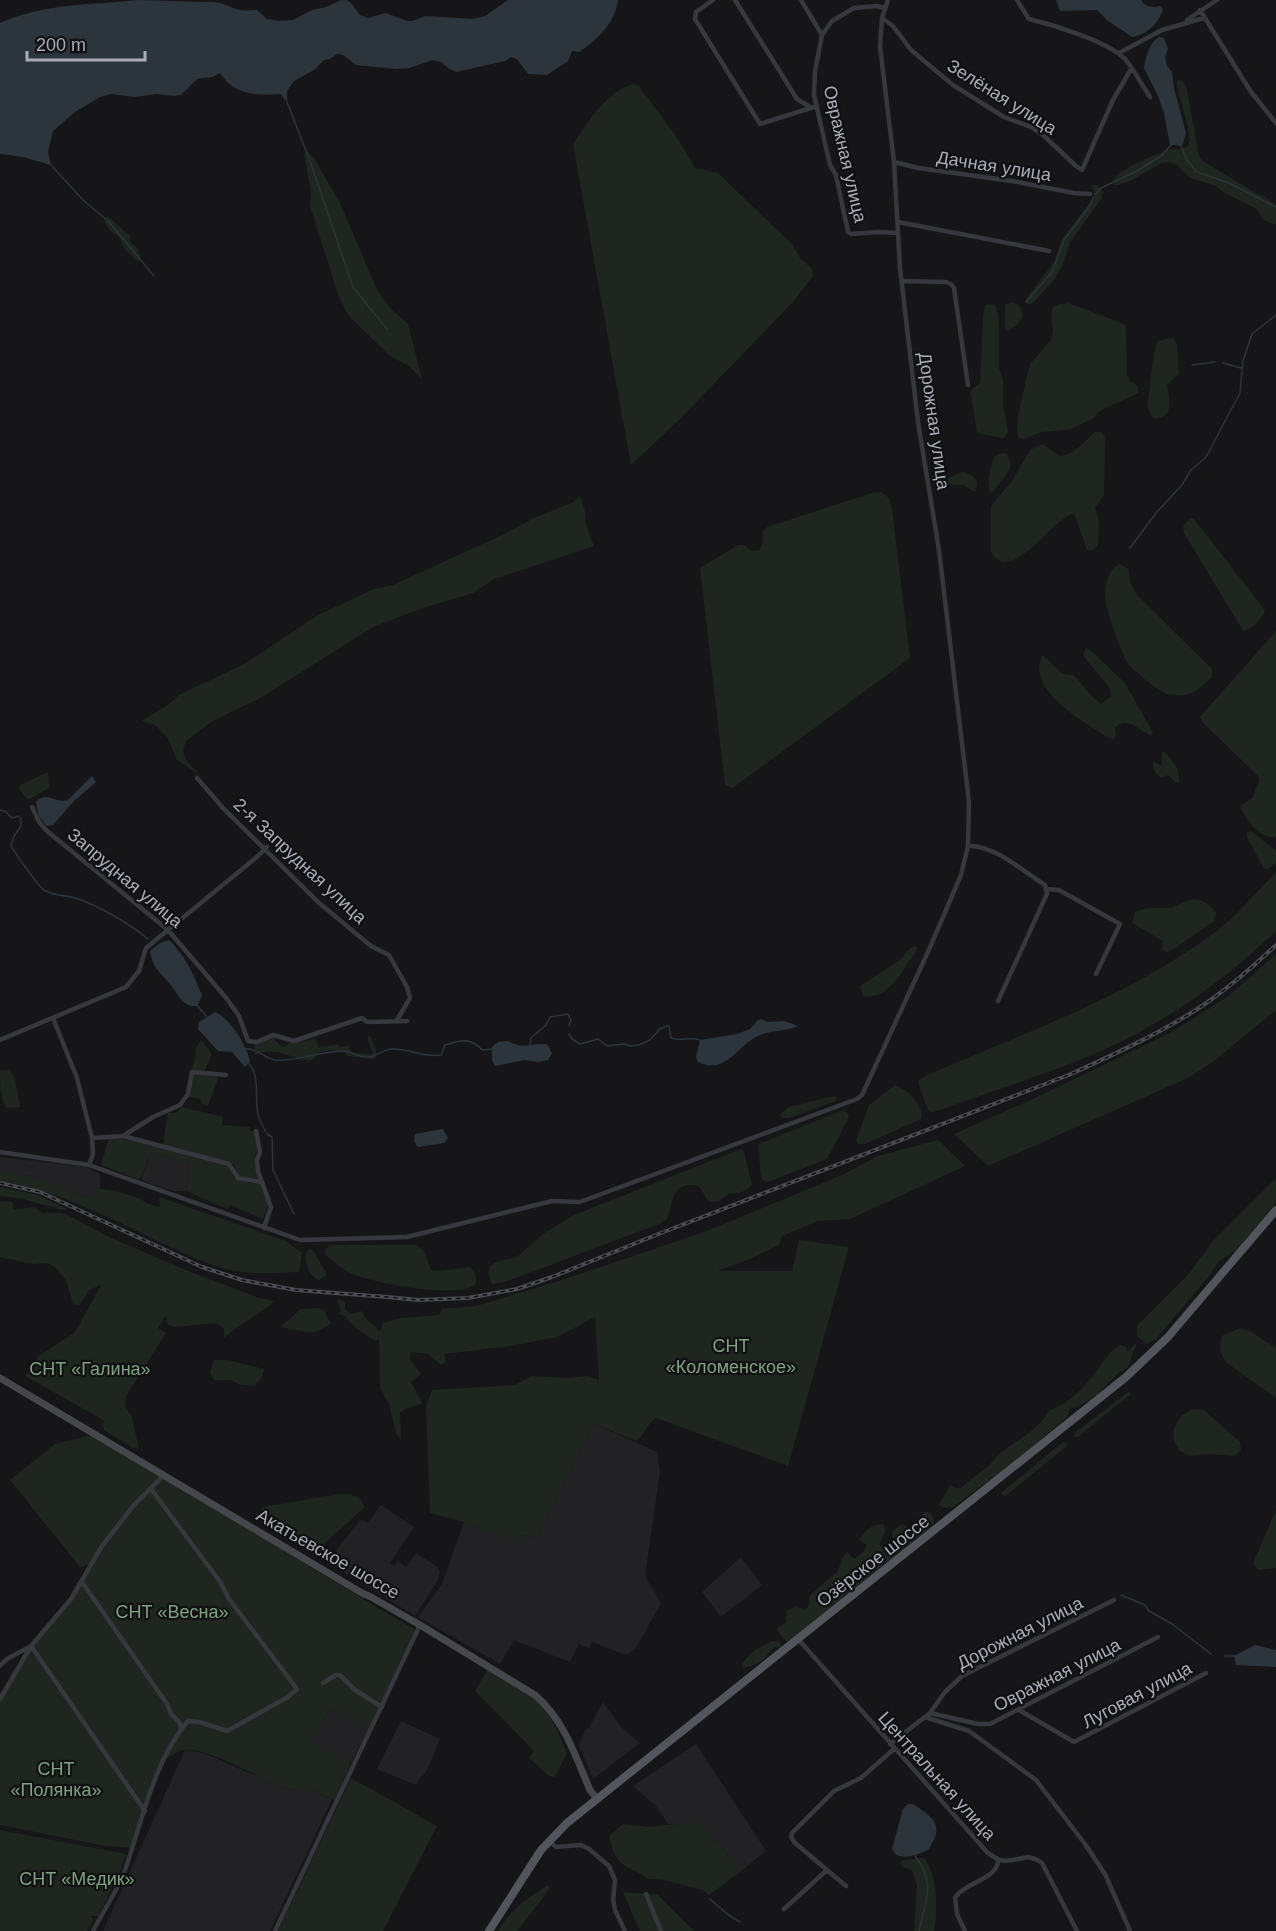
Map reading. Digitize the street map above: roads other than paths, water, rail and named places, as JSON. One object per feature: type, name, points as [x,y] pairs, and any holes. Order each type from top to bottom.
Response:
[{"type":"main road","name":"Озёрское шоссе","points":[[489,1931],[522,1878],[549,1841],[597,1799],[1089,1408],[1146,1359],[1168,1337],[1276,1210]]},
{"type":"main road","name":"Акатьевское шоссе","points":[[0,1377],[362,1593],[420,1625],[541,1700],[561,1725],[590,1790],[597,1799]]},
{"type":"street","points":[[713,0],[696,12],[695,19],[756,120],[760,124],[814,106]]},
{"type":"street","points":[[735,0],[797,99],[814,106]]},
{"type":"street","points":[[801,0],[822,34],[832,21],[854,8],[877,6],[884,8]]},
{"type":"street","points":[[871,0],[877,6]]},
{"type":"street","name":"Дорожная улица","points":[[0,1152],[89,1165],[300,1240],[407,1237],[541,1203],[559,1200],[580,1202],[857,1099],[865,1090],[961,875],[968,846],[969,802],[939,550],[918,422],[902,281],[894,162],[880,46],[882,18],[888,0]]},
{"type":"street","points":[[1017,0],[1029,18],[1067,29],[1119,53],[1127,60],[1150,97]]},
{"type":"street","points":[[1184,23],[1217,0]]},
{"type":"street","points":[[1200,10],[1251,92],[1276,123]]},
{"type":"street","name":"Зелёная улица","points":[[882,18],[893,26],[911,50],[953,85],[1004,117],[1044,135],[1082,170],[1113,99],[1131,69]]},
{"type":"street","points":[[1119,53],[1153,34],[1204,18]]},
{"type":"street","name":"Овражная улица","points":[[822,34],[814,85],[814,106],[830,165],[836,175],[848,232],[851,234],[898,233]]},
{"type":"street","name":"Дачная улица","points":[[894,162],[918,168],[1090,194]]},
{"type":"street","points":[[898,222],[1050,251]]},
{"type":"street","points":[[902,281],[946,282],[954,288],[968,385]]},
{"type":"street","name":"2-я Запрудная улица","points":[[197,778],[223,808],[318,902],[371,946],[389,955],[407,987],[410,998],[397,1020]]},
{"type":"street","name":"Запрудная улица","points":[[32,807],[39,822],[47,831],[168,930],[227,999],[239,1016],[248,1041],[257,1042],[273,1035],[294,1041],[362,1018],[367,1022],[407,1021]]},
{"type":"street","points":[[968,846],[975,845],[989,849],[1045,885],[1047,889],[1047,894],[999,1001]]},
{"type":"street","points":[[0,1040],[126,987],[139,971],[146,948],[265,848]]},
{"type":"street","points":[[1047,889],[1059,891],[1120,924],[1096,974]]},
{"type":"street","points":[[53,1018],[77,1078],[92,1138],[93,1154],[89,1165]]},
{"type":"street","points":[[123,1136],[153,1117],[180,1105],[188,1094],[192,1072],[226,1075]]},
{"type":"street","points":[[256,1131],[260,1152],[257,1160],[271,1207],[264,1228]]},
{"type":"street","points":[[92,1138],[123,1136],[229,1164],[238,1178],[262,1182]]},
{"type":"street","points":[[0,1699],[32,1646],[71,1599],[102,1546],[134,1505],[162,1477]]},
{"type":"street","points":[[93,1931],[125,1870],[164,1760],[181,1729],[188,1721],[200,1722],[227,1731],[288,1697],[297,1689],[229,1599],[221,1583],[151,1489]]},
{"type":"street","points":[[82,1582],[167,1704],[171,1714],[180,1723],[181,1729]]},
{"type":"street","name":"Дорожная улица","points":[[827,1870],[795,1844],[792,1833],[834,1791],[861,1778],[928,1715],[945,1692],[962,1676],[1114,1600]]},
{"type":"street","points":[[275,1931],[420,1625]]},
{"type":"street","name":"Овражная улица","points":[[928,1715],[984,1725],[996,1722],[1158,1637]]},
{"type":"street","name":"Центральная улица","points":[[798,1640],[987,1852],[998,1860]]},
{"type":"street","points":[[0,1666],[7,1659],[32,1646]]},
{"type":"street","points":[[32,1646],[145,1811]]},
{"type":"street","name":"Луговая улица","points":[[1019,1710],[1074,1742],[1206,1673]]},
{"type":"street","points":[[322,1683],[340,1675],[355,1690],[382,1707]]},
{"type":"street","points":[[928,1715],[969,1731],[1036,1780],[1105,1874],[1130,1931]]},
{"type":"street","points":[[549,1841],[556,1847],[581,1845],[609,1866],[615,1881],[613,1899],[615,1910],[625,1931]]},
{"type":"street","points":[[965,1931],[957,1914],[955,1898],[963,1889],[994,1872],[998,1867],[998,1860],[1030,1856],[1042,1863],[1077,1931]]},
{"type":"street","points":[[784,1909],[827,1870],[846,1886]]},
{"type":"street","points":[[646,1894],[661,1931]]},
{"type":"waterway","points":[[287,102],[310,161],[353,287],[387,329]]},
{"type":"waterway","points":[[1026,302],[1052,272],[1064,240],[1088,208],[1095,194],[1101,188],[1137,171],[1161,156],[1171,145]]},
{"type":"waterway","points":[[1181,145],[1186,159],[1197,172],[1229,183],[1276,207]]},
{"type":"waterway","points":[[51,165],[83,200],[109,222],[154,276]]},
{"type":"waterway","points":[[1130,548],[1156,513],[1182,485],[1191,470],[1206,457],[1240,393],[1243,361],[1252,334],[1276,315]]},
{"type":"waterway","points":[[1192,365],[1215,362]]},
{"type":"waterway","points":[[1223,363],[1241,368]]},
{"type":"waterway","points":[[0,810],[5,811],[12,818],[18,816],[21,818],[21,826],[11,845],[44,890],[94,905],[123,921],[148,939]]},
{"type":"waterway","points":[[196,1004],[206,1016]]},
{"type":"waterway","points":[[530,1047],[531,1038],[546,1025],[550,1017],[568,1014],[571,1020],[569,1026]]},
{"type":"waterway","points":[[569,1034],[580,1044],[598,1039],[607,1046],[623,1044],[632,1046],[650,1040],[660,1029],[669,1026],[671,1038],[700,1040]]},
{"type":"waterway","points":[[245,1049],[253,1050],[275,1060],[343,1051],[370,1057],[391,1049],[435,1056],[441,1055],[445,1045],[461,1041],[470,1041],[482,1050],[492,1049]]},
{"type":"waterway","points":[[248,1062],[256,1080],[257,1107],[266,1132]]},
{"type":"waterway","points":[[267,1134],[272,1137],[273,1170],[294,1214]]},
{"type":"waterway","points":[[1121,1595],[1145,1605],[1149,1611],[1172,1624],[1211,1654]]},
{"type":"waterway","points":[[1224,1656],[1235,1656]]},
{"type":"waterway","points":[[915,1856],[922,1866],[928,1884],[919,1931]]},
{"type":"waterway","points":[[710,1899],[740,1922]]},
{"type":"railway","points":[[0,1183],[40,1192],[202,1267],[242,1280],[296,1290],[418,1300],[468,1298],[517,1289],[1071,1074],[1140,1042],[1205,1004],[1276,945]]},
{"type":"park label","name":"СНТ «Коломенское»","points":[[731,1356]]},
{"type":"park label","name":"СНТ «Галина»","points":[[90,1369]]},
{"type":"park label","name":"СНТ «Весна»","points":[[172,1612]]},
{"type":"park label","name":"СНТ «Полянка»","points":[[56,1779]]},
{"type":"park label","name":"СНТ «Медик»","points":[[77,1879]]}]
